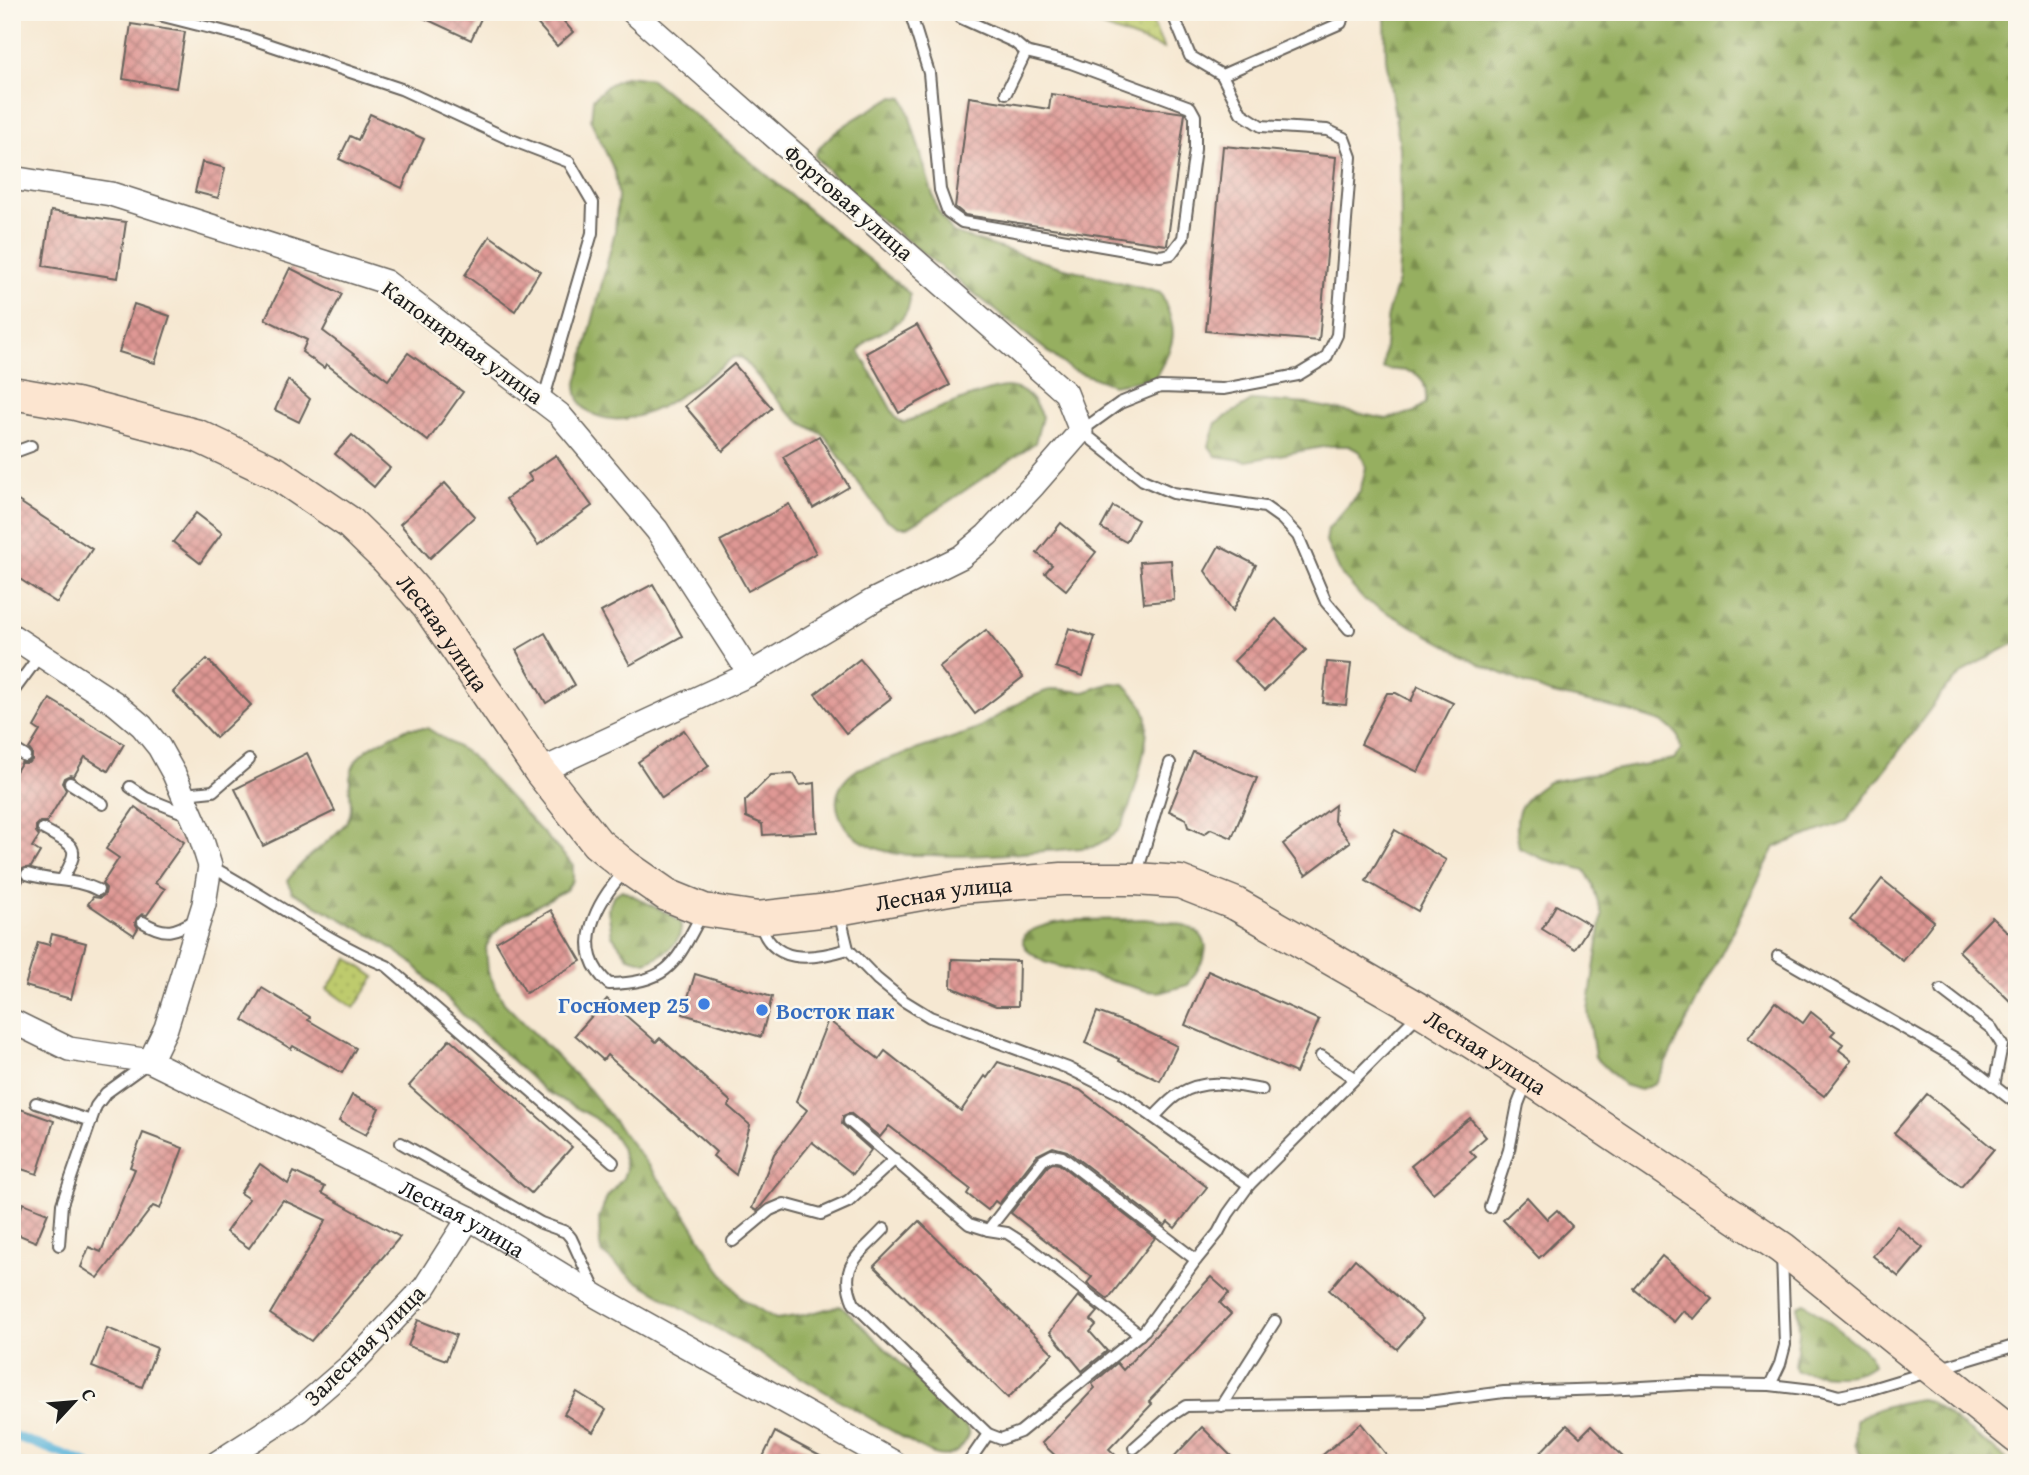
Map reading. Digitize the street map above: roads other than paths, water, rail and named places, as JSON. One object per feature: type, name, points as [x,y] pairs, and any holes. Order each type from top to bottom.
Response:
[{"type":"main road","name":"Лесная улица","points":[[12,393],[76,404],[198,436],[276,473],[350,523],[388,560],[427,605],[540,771],[597,842],[667,895],[704,910],[758,918],[838,909],[960,887],[1062,879],[1135,879],[1180,882],[1236,904],[1422,1011],[1528,1078],[1782,1248],[2017,1437]]},
{"type":"street","name":"Фортовая улица","points":[[633,12],[1066,393],[1081,431]]},
{"type":"street","name":"Капонирная улица","points":[[12,178],[111,194],[386,282],[559,414],[657,530],[750,674]]},
{"type":"street","points":[[540,771],[750,674],[874,600],[961,557],[987,535],[1081,431]]},
{"type":"street","points":[[12,636],[116,704],[142,726],[159,747],[184,794],[210,866],[200,918],[166,1028],[150,1062]]},
{"type":"street","name":"Лесная улица","points":[[12,1021],[69,1049],[150,1062],[469,1218],[597,1297],[895,1463]]},
{"type":"street","name":"Залесная улица","points":[[218,1463],[241,1456],[351,1365],[393,1324],[425,1287],[469,1218]]},
{"type":"lane","points":[[147,12],[246,37],[401,89],[509,139],[569,162],[593,203],[592,233],[543,401]]},
{"type":"lane","points":[[910,12],[929,73],[940,190],[953,218],[962,222],[1147,254],[1171,254],[1183,238],[1195,149],[1195,116],[1190,107],[1070,63],[1026,52],[1014,41],[961,18]]},
{"type":"lane","points":[[1172,12],[1190,56],[1222,75],[1241,113],[1262,126],[1328,130],[1344,138],[1351,158],[1337,335],[1326,358],[1298,375],[1223,389],[1160,387],[1120,403],[1081,431],[1143,480],[1161,488],[1173,493],[1265,507],[1282,519],[1297,536],[1326,601],[1349,629]]},
{"type":"lane","points":[[1222,75],[1341,23],[1344,12]]},
{"type":"lane","points":[[1006,93],[1026,52]]},
{"type":"lane","points":[[12,453],[31,446]]},
{"type":"lane","points":[[12,692],[40,655]]},
{"type":"lane","points":[[12,748],[25,756]]},
{"type":"lane","points":[[184,794],[213,792],[249,760]]},
{"type":"lane","points":[[1135,879],[1170,763]]},
{"type":"lane","points":[[70,783],[103,804]]},
{"type":"lane","points":[[130,788],[169,809],[193,817]]},
{"type":"lane","points":[[43,829],[72,846],[75,852],[62,880]]},
{"type":"lane","points":[[210,866],[243,883],[362,956],[387,967],[613,1162]]},
{"type":"lane","points":[[628,868],[608,889],[593,921],[589,937],[590,951],[599,975],[609,984],[653,979],[665,971],[679,956],[704,910]]},
{"type":"lane","points":[[27,874],[40,878],[72,880],[98,890]]},
{"type":"lane","points":[[838,909],[848,949],[877,979],[904,1001],[930,1017],[1068,1069],[1122,1095],[1249,1185]]},
{"type":"lane","points":[[143,922],[158,931],[169,932],[200,918]]},
{"type":"lane","points":[[758,918],[763,935],[784,954],[821,957],[848,949]]},
{"type":"lane","points":[[1778,956],[1964,1062],[2017,1104]]},
{"type":"lane","points":[[1941,990],[1992,1029],[2002,1045],[1994,1086]]},
{"type":"lane","points":[[884,1229],[850,1266],[846,1276],[847,1287],[855,1304],[988,1434],[1002,1439],[1020,1432],[1140,1335],[1218,1233],[1249,1185],[1422,1011]]},
{"type":"lane","points":[[1321,1056],[1354,1078]]},
{"type":"lane","points":[[59,1245],[62,1204],[96,1106],[106,1093],[150,1062]]},
{"type":"lane","points":[[1490,1207],[1509,1150],[1518,1104],[1528,1078]]},
{"type":"lane","points":[[1154,1117],[1178,1094],[1198,1086],[1221,1082],[1262,1090]]},
{"type":"lane","points":[[36,1103],[91,1121]]},
{"type":"lane","points":[[849,1121],[969,1224],[1007,1233],[1026,1245],[1140,1335]]},
{"type":"lane","points":[[401,1143],[541,1223],[566,1232],[597,1297]]},
{"type":"lane","points":[[988,1230],[1043,1160],[1052,1155],[1062,1157],[1196,1260]]},
{"type":"lane","points":[[733,1241],[770,1210],[784,1205],[821,1214],[848,1202],[895,1159]]},
{"type":"lane","points":[[1770,1385],[1785,1345],[1782,1248]]},
{"type":"lane","points":[[1221,1406],[1275,1321]]},
{"type":"lane","points":[[1134,1448],[1169,1416],[1186,1406],[1428,1402],[1504,1392],[1607,1390],[1693,1384],[1770,1385],[1821,1391],[1839,1396],[1935,1371],[2017,1345]]},
{"type":"lane","points":[[968,1463],[988,1434]]},
{"type":"waterway","points":[[12,1435],[87,1463]]},
{"type":"place","name":"Госномер 25","points":[[704,1004]]},
{"type":"place","name":"Восток пак","points":[[762,1010]]}]
